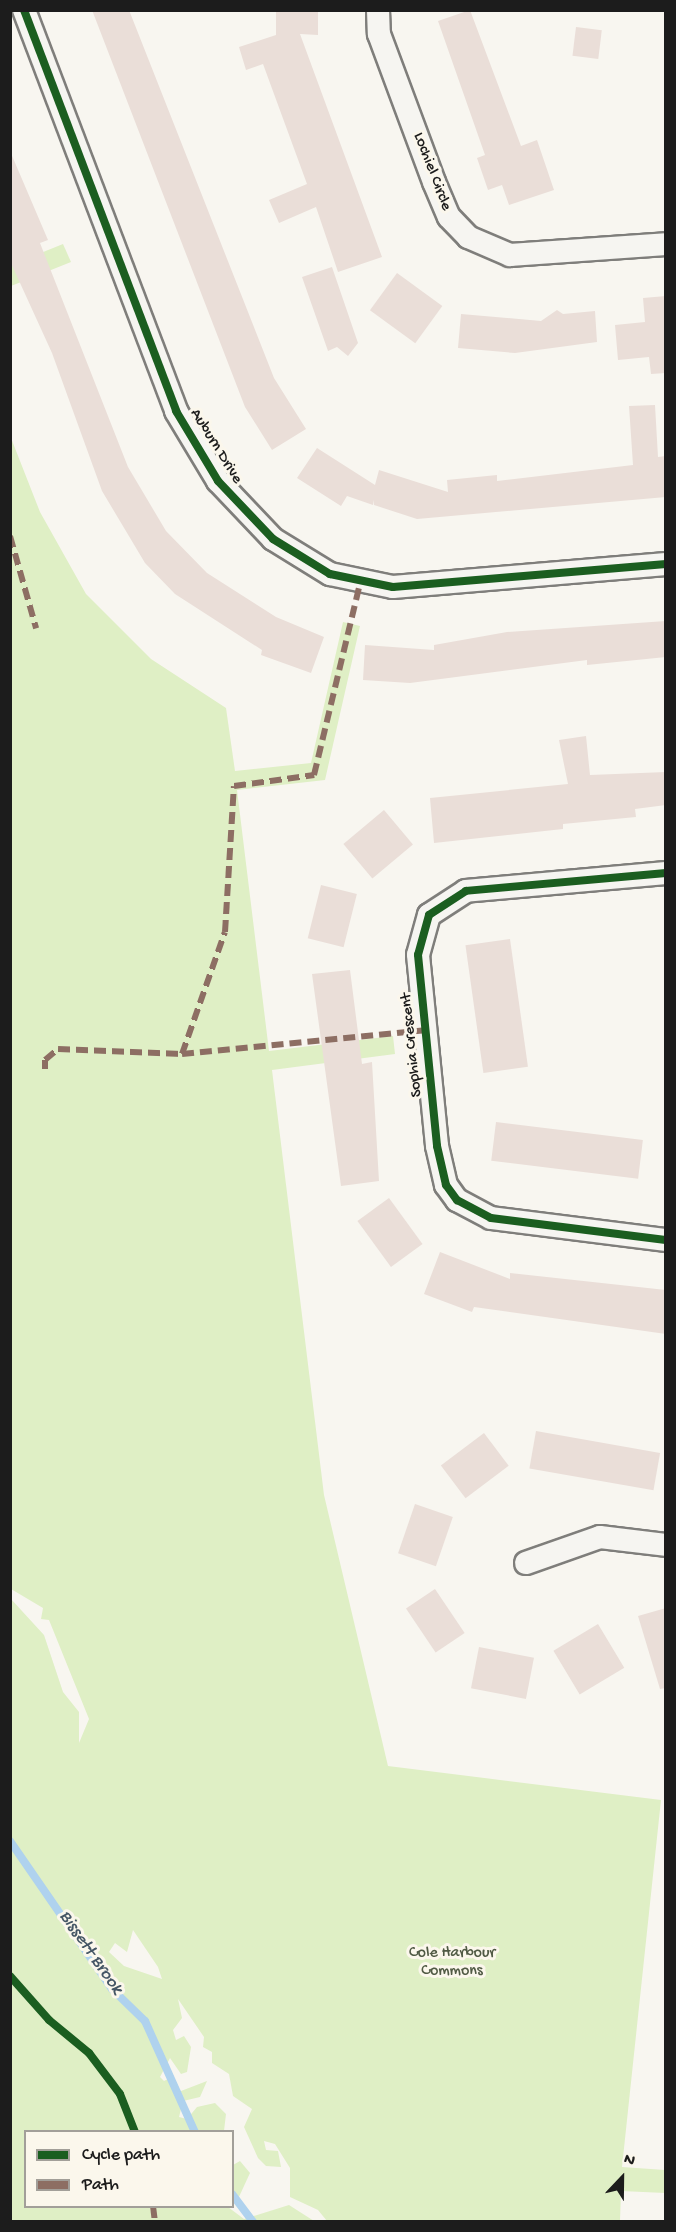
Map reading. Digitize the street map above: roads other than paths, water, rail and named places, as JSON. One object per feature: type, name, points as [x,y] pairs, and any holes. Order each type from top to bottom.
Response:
[{"type":"street","name":"Auburn Drive","points":[[24,10],[176,411],[218,481],[273,539],[330,574],[393,587],[666,564]]},
{"type":"street","name":"Lochiel Circle","points":[[378,10],[379,34],[434,182],[449,217],[468,237],[510,255],[666,244]]},
{"type":"street","name":"Sophia Crescent","points":[[666,873],[466,891],[429,915],[418,955],[437,1146],[444,1179],[457,1200],[491,1218],[666,1240]]},
{"type":"street","points":[[526,1563],[600,1537],[666,1545]]},
{"type":"waterway","name":"Bissett Brook","points":[[10,1841],[112,1989],[145,2021],[194,2130]]},
{"type":"waterway","name":"Bissett Brook","points":[[234,2197],[253,2222]]},
{"type":"park label","name":"Cole Harbour Commons","points":[[452,1963]]}]
